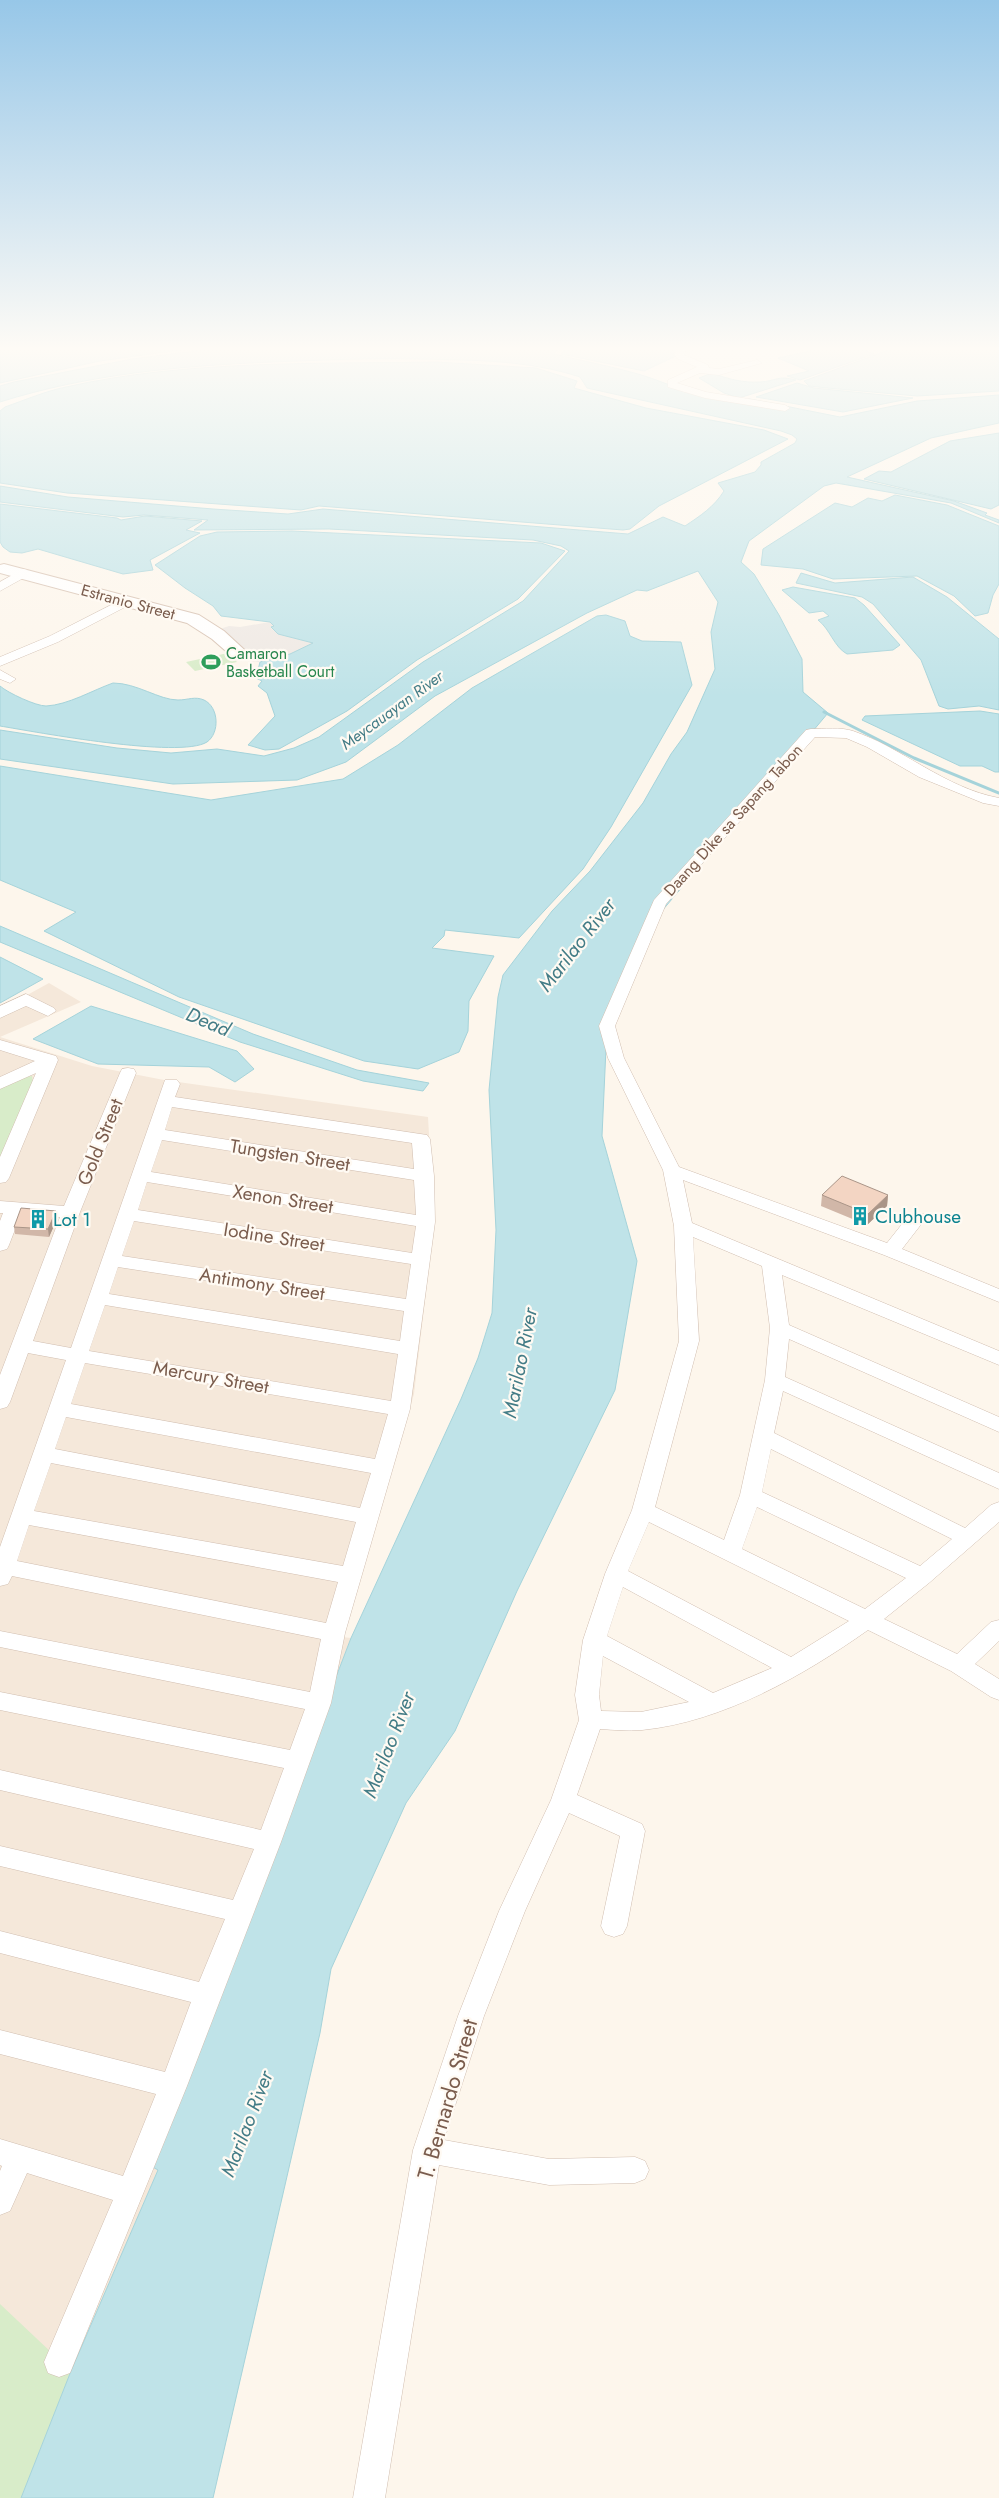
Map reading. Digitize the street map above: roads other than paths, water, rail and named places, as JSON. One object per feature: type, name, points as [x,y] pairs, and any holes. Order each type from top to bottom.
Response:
[{"type":"street","name":"Estranio Street","points":[[4,570],[23,573],[193,619],[218,635],[241,655]]},
{"type":"street","points":[[0,587],[23,573]]},
{"type":"street","points":[[0,662],[54,639],[125,602]]},
{"type":"street","points":[[6,644],[25,651]]},
{"type":"street","name":"Daang Dike sa Sapang Tabon","points":[[636,1095],[616,1058],[607,1026],[659,903],[811,733],[848,734],[872,744],[924,774],[988,800],[999,802]]},
{"type":"street","points":[[0,1013],[26,999],[48,1011]]},
{"type":"street","points":[[0,1046],[50,1060]]},
{"type":"street","points":[[0,1084],[50,1060]]},
{"type":"street","points":[[0,1178],[50,1060]]},
{"type":"street","name":"Gold Street","points":[[0,1402],[71,1212],[128,1073]]},
{"type":"street","points":[[59,2362],[174,2086],[207,1996],[269,1842],[319,1703],[334,1632],[400,1409],[426,1222],[425,1176],[421,1139],[168,1092],[2,1572],[334,1632]]},
{"type":"street","points":[[636,1095],[672,1170],[684,1226],[689,1341],[643,1510],[616,1574],[594,1640],[587,1695],[591,1720],[647,1721],[713,1704],[792,1668],[866,1621],[968,1538],[999,1510]]},
{"type":"street","name":"Tungsten Street","points":[[155,1134],[425,1176]]},
{"type":"street","points":[[672,1170],[891,1251],[999,1296]]},
{"type":"street","name":"Xenon Street","points":[[140,1176],[426,1222]]},
{"type":"street","points":[[0,1245],[7,1208],[71,1212]]},
{"type":"street","name":"Iodine Street","points":[[126,1214],[422,1260]]},
{"type":"street","points":[[891,1251],[917,1218]]},
{"type":"street","points":[[684,1226],[999,1359]]},
{"type":"street","name":"Antimony Street","points":[[110,1260],[415,1307]]},
{"type":"street","points":[[731,1551],[751,1495],[775,1380],[780,1328],[771,1264]]},
{"type":"street","points":[[97,1298],[408,1349]]},
{"type":"street","points":[[780,1328],[999,1425]]},
{"type":"street","name":"Mercury Street","points":[[22,1346],[400,1409]]},
{"type":"street","points":[[775,1380],[999,1482]]},
{"type":"street","points":[[58,1409],[382,1468]]},
{"type":"street","points":[[764,1437],[968,1538]]},
{"type":"street","points":[[43,1454],[368,1516]]},
{"type":"street","points":[[751,1495],[922,1576]]},
{"type":"street","points":[[643,1510],[731,1551],[866,1621],[958,1665],[999,1691]]},
{"type":"street","points":[[22,1516],[351,1576]]},
{"type":"street","points":[[616,1574],[792,1668]]},
{"type":"street","points":[[958,1665],[999,1628]]},
{"type":"street","points":[[0,1639],[319,1703]]},
{"type":"street","points":[[594,1640],[713,1704]]},
{"type":"street","points":[[0,1701],[298,1761]]},
{"type":"street","name":"T. Bernardo Street","points":[[368,2498],[427,2150],[471,2016],[501,1937],[564,1800],[591,1720]]},
{"type":"street","points":[[0,1780],[269,1842]]},
{"type":"street","points":[[564,1800],[633,1831],[614,1926]]},
{"type":"street","points":[[0,1856],[240,1912]]},
{"type":"street","points":[[0,1942],[207,1996]]},
{"type":"street","points":[[0,2042],[174,2086]]},
{"type":"street","points":[[427,2150],[549,2172],[634,2170]]},
{"type":"street","points":[[0,2202],[10,2155],[131,2192]]},
{"type":"water","points":[[0,464],[741,464],[659,506],[630,529],[623,530],[319,506],[301,510],[67,493],[0,483]]},
{"type":"water","points":[[876,464],[847,477],[954,501],[987,513],[985,515],[999,520],[999,523],[951,503],[836,483],[824,486],[749,541],[741,562],[754,574],[779,615],[802,659],[803,692],[828,713],[646,930],[607,1026],[602,1136],[637,1261],[615,1390],[517,1591],[455,1731],[406,1803],[331,1969],[320,2033],[213,2498],[21,2498],[71,2371],[158,2170],[149,2165],[351,1638],[478,1358],[492,1313],[496,1230],[489,1090],[498,997],[503,975],[552,911],[590,871],[643,803],[671,754],[687,732],[715,669],[711,632],[718,602],[698,571],[647,591],[637,590],[587,613],[435,696],[346,762],[297,780],[173,784],[0,759],[0,730],[117,748],[171,753],[217,749],[264,756],[294,748],[319,737],[423,662],[523,601],[569,551],[561,546],[533,540],[329,529],[194,530],[208,520],[144,515],[123,517],[0,502],[0,486],[68,497],[213,509],[288,514],[323,509],[628,534],[663,517],[685,526],[706,511],[720,497],[724,491],[718,483],[755,472],[761,465]]},
{"type":"water","points":[[907,464],[999,464],[999,505],[991,509],[864,479],[879,471],[891,472]]},
{"type":"water","points":[[895,495],[947,505],[999,526],[999,584],[993,595],[988,613],[975,616],[954,596],[917,576],[833,579],[803,569],[761,565],[763,549],[835,503],[852,507],[868,498],[882,501]]},
{"type":"water","points":[[0,504],[121,520],[145,516],[202,521],[186,530],[200,533],[150,560],[153,570],[123,574],[38,549],[22,553],[10,552],[0,542]]},
{"type":"water","points":[[292,531],[541,543],[565,551],[518,599],[417,660],[347,711],[279,749],[265,750],[248,745],[275,716],[267,693],[258,686],[262,681],[256,678],[260,662],[290,654],[313,643],[278,634],[271,627],[274,626],[270,622],[221,616],[213,606],[155,565],[200,536],[217,532]]},
{"type":"water","points":[[801,573],[835,583],[913,577],[947,597],[999,639],[999,710],[979,706],[948,709],[939,706],[921,660],[873,604],[862,597],[796,583]]},
{"type":"water","points":[[793,587],[855,598],[864,605],[900,645],[893,650],[847,654],[839,647],[818,620],[829,616],[823,611],[809,613],[782,590]]},
{"type":"water","points":[[606,615],[625,621],[630,636],[642,641],[681,642],[692,685],[611,827],[583,869],[519,938],[445,930],[444,936],[432,948],[494,956],[469,1001],[468,1031],[459,1052],[418,1069],[364,1061],[179,997],[44,931],[76,912],[0,880],[0,766],[211,800],[343,779],[398,745],[472,688],[597,616]]},
{"type":"water","points":[[113,683],[131,686],[171,699],[194,698],[204,700],[213,708],[215,714],[216,727],[214,733],[207,742],[192,746],[168,748],[107,743],[0,726],[0,686],[22,699],[46,706],[72,700]]},
{"type":"water","points":[[980,711],[999,714],[999,772],[982,766],[960,766],[862,720],[865,716]]},
{"type":"water","name":"Dead","points":[[0,926],[253,1034],[357,1070],[429,1083],[423,1091],[363,1081],[240,1042],[0,942]]},
{"type":"water","points":[[0,957],[43,979],[0,1003]]},
{"type":"water","points":[[91,1006],[237,1051],[254,1069],[235,1082],[209,1067],[98,1064],[33,1039]]},
{"type":"waterway","points":[[824,712],[914,758],[999,793]]},
{"type":"place","name":"Camaron Basketball Court","points":[[211,662]]},
{"type":"place","name":"Clubhouse","points":[[860,1216]]},
{"type":"place","name":"Lot 1","points":[[38,1219]]},
{"type":"water label","name":"Meycauayan River","points":[[392,710]]},
{"type":"water label","name":"Marilao River","points":[[577,945]]},
{"type":"water label","name":"Marilao River","points":[[520,1363]]},
{"type":"water label","name":"Marilao River","points":[[389,1745]]},
{"type":"water label","name":"Marilao River","points":[[247,2124]]}]
